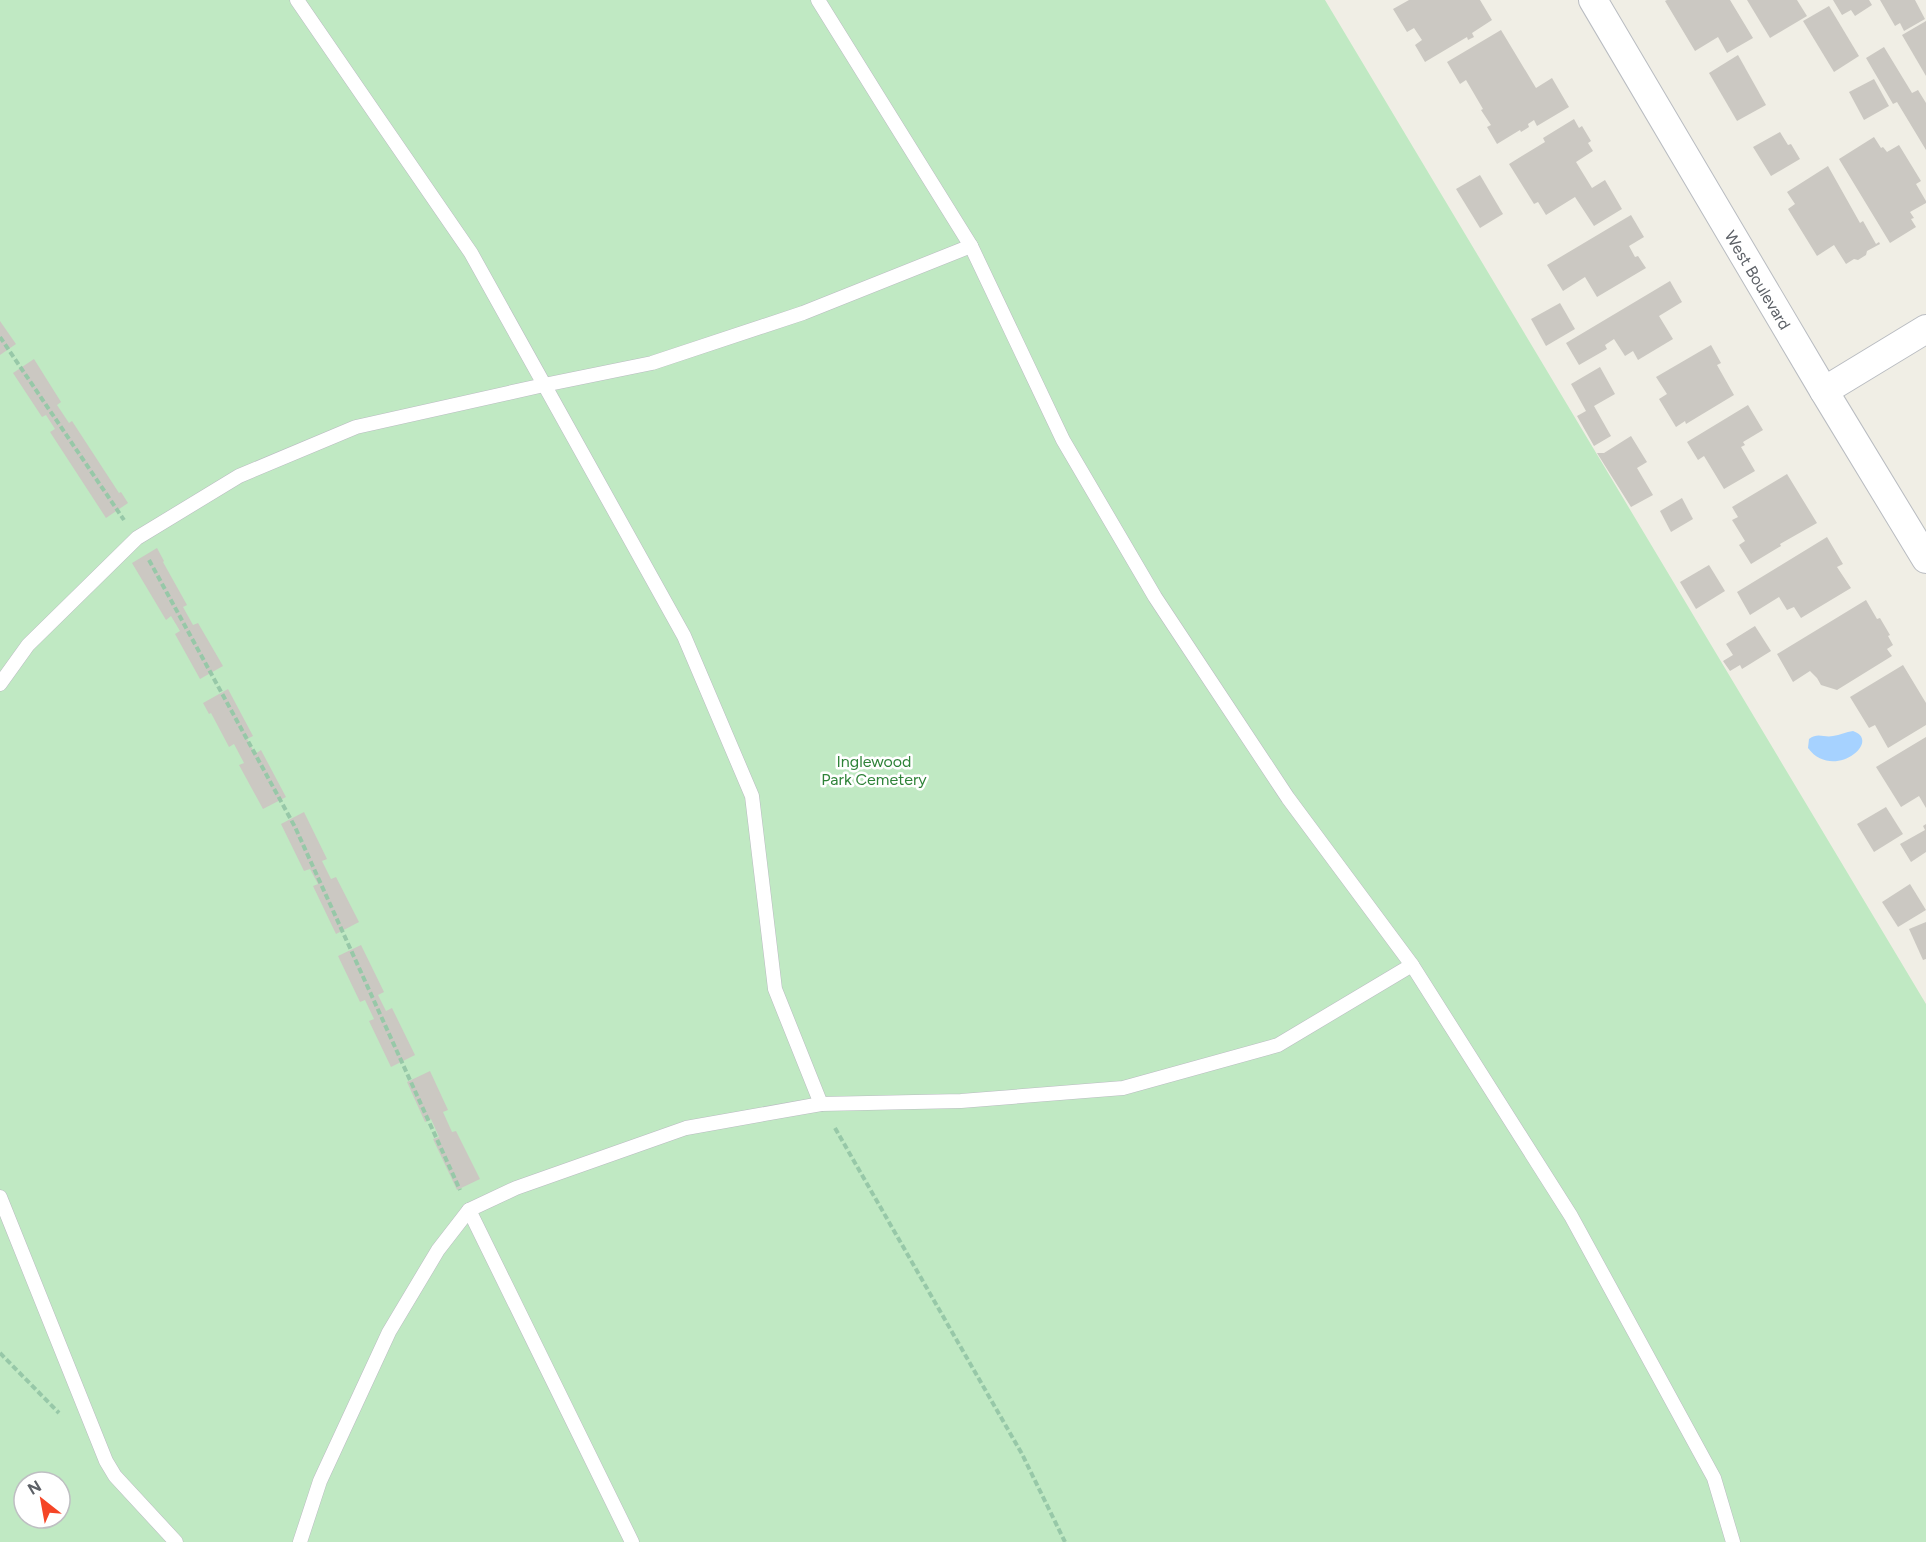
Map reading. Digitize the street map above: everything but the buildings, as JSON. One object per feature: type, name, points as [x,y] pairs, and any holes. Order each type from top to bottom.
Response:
[{"type":"street","name":"West Boulevard","points":[[1593,0],[1926,559]]},
{"type":"street","points":[[1824,391],[1926,329]]},
{"type":"lane","points":[[297,0],[471,253],[684,636],[752,796],[775,989],[821,1104]]},
{"type":"lane","points":[[818,0],[971,246],[1063,440],[1155,597],[1288,798],[1412,965],[1570,1216],[1714,1478],[1732,1542]]},
{"type":"lane","points":[[0,684],[28,645],[136,538],[239,476],[356,427],[652,363],[803,313],[971,246]]},
{"type":"lane","points":[[300,1542],[321,1481],[389,1332],[438,1250],[469,1210],[516,1188],[686,1128],[821,1104],[961,1101],[1123,1088],[1278,1045],[1412,965]]},
{"type":"lane","points":[[0,1197],[106,1461],[115,1476],[176,1542]]},
{"type":"lane","points":[[469,1210],[632,1542]]},
{"type":"path","points":[[0,337],[136,538],[295,827],[469,1210]]},
{"type":"path","points":[[821,1104],[1022,1454],[1065,1542]]},
{"type":"path","points":[[0,1353],[65,1419]]},
{"type":"green space","name":"Inglewood Park Cemetery","points":[[0,0],[1325,0],[1926,1004],[1926,1542],[0,1542]]},
{"type":"water","points":[[1853,731],[1861,736],[1862,743],[1859,750],[1841,760],[1830,761],[1818,757],[1808,748],[1809,739],[1812,737],[1833,736]]}]
